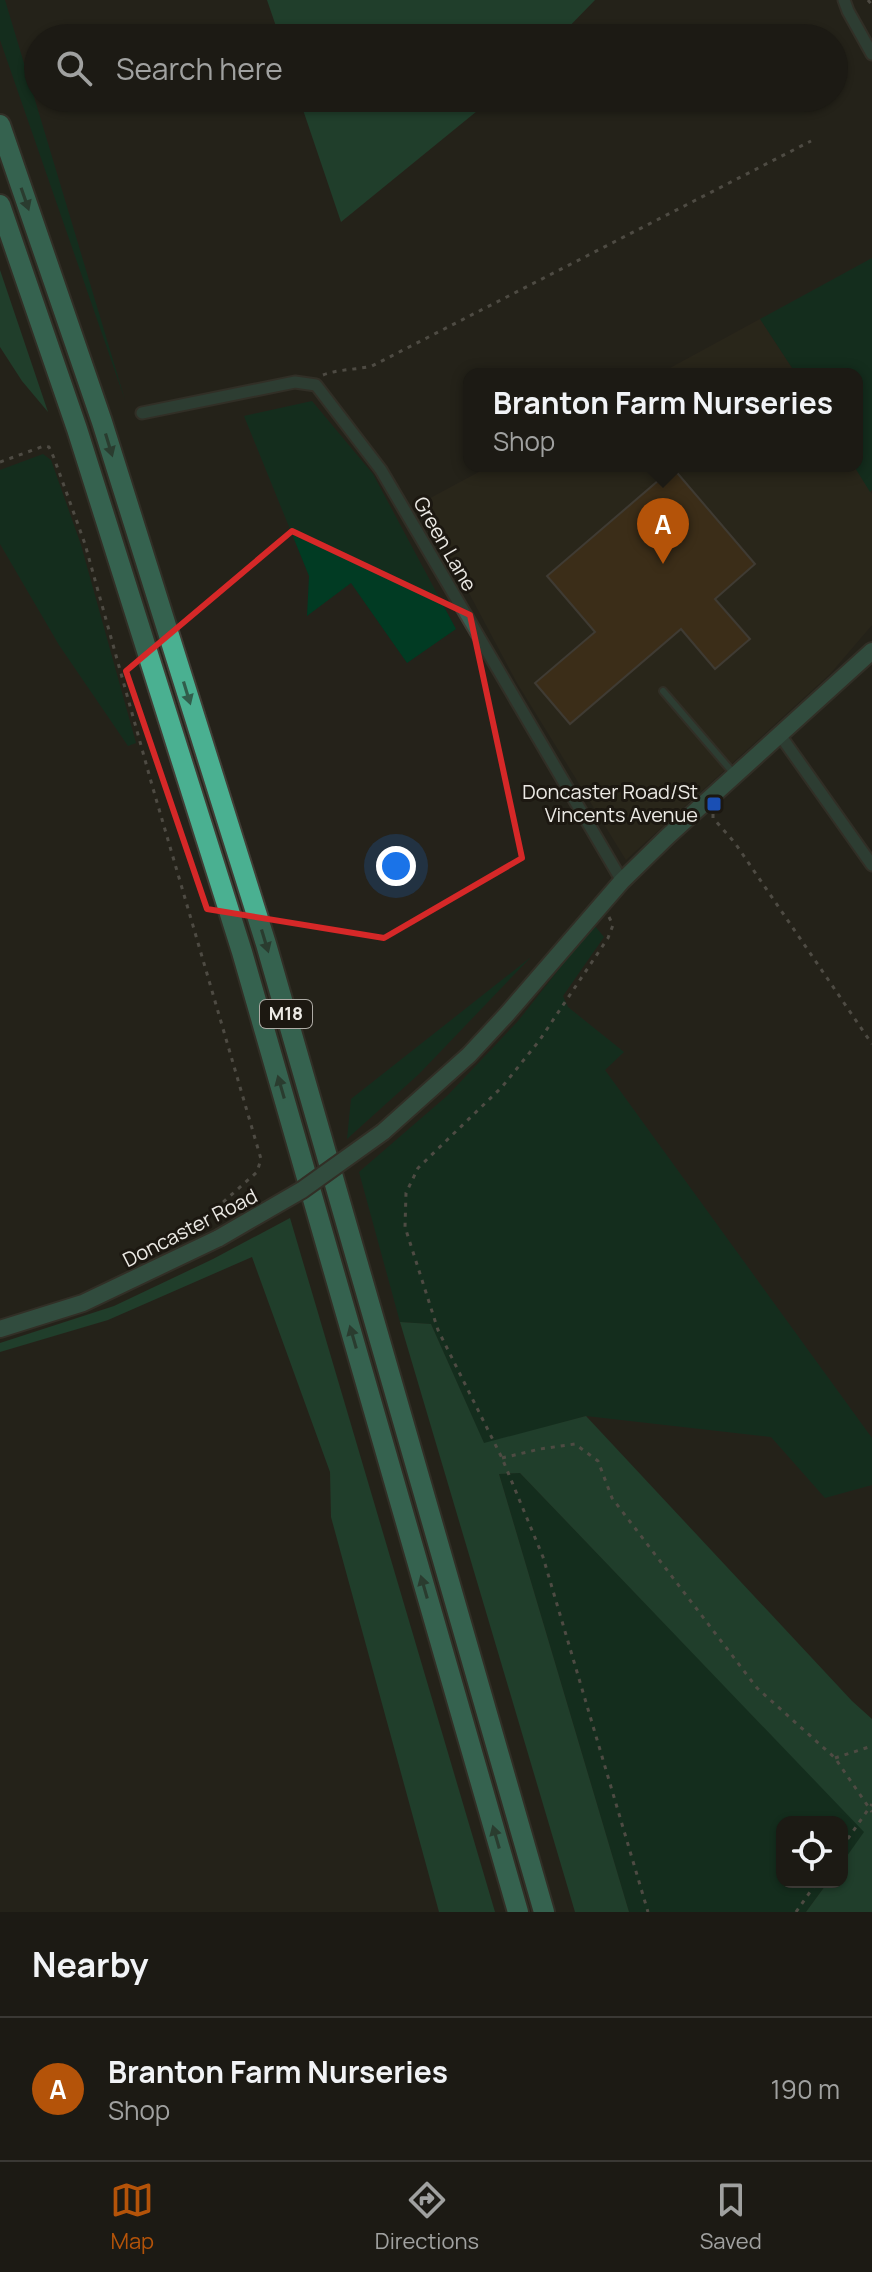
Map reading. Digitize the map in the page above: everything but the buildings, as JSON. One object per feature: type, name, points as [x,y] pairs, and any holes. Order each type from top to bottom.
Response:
[{"type":"highway","name":"M18","points":[[0,125],[102,422],[266,944],[544,1912]]},
{"type":"highway","name":"M18","points":[[0,205],[77,429],[242,952],[518,1912]]},
{"type":"main road","name":"Doncaster Road","points":[[0,1329],[83,1303],[219,1238],[302,1190],[383,1132],[469,1055],[622,881],[872,651]]},
{"type":"street","points":[[844,0],[872,54]]},
{"type":"street","points":[[142,413],[295,382],[316,385]]},
{"type":"street","name":"Green Lane","points":[[316,385],[381,470],[622,881]]},
{"type":"street","points":[[780,735],[872,865]]},
{"type":"lane","points":[[663,691],[735,775]]},
{"type":"path","points":[[868,0],[872,5]]},
{"type":"path","points":[[316,385],[322,376],[337,370],[350,371],[372,366],[811,141]]},
{"type":"path","points":[[0,462],[44,446],[49,447],[54,458],[85,544],[261,1159],[257,1172],[195,1227],[192,1237],[197,1248]]},
{"type":"path","points":[[712,807],[713,818],[735,843],[872,1044]]},
{"type":"path","points":[[602,903],[613,925],[608,938],[548,1028],[502,1087],[418,1168],[406,1193],[405,1227],[438,1330],[502,1458],[543,1557],[648,1912]]},
{"type":"path","points":[[502,1458],[575,1444],[598,1461],[612,1498],[757,1688],[835,1758],[871,1808],[848,1839]]},
{"type":"path","points":[[835,1758],[872,1746]]},
{"type":"path","points":[[796,1912],[813,1888]]},
{"type":"highlighted area","points":[[292,531],[470,615],[522,858],[384,938],[207,909],[126,671]]},
{"type":"shaded area","points":[[760,319],[792,368],[670,368]]},
{"type":"shaded area","points":[[479,472],[858,472],[872,494],[872,625],[830,674],[626,860],[517,683],[421,503]]},
{"type":"green space","points":[[0,0],[5,0],[24,63],[24,109],[0,40]]},
{"type":"green space","points":[[267,0],[595,0],[572,24],[275,24]]},
{"type":"green space","points":[[25,112],[39,112],[125,400]]},
{"type":"green space","points":[[304,112],[476,112],[341,222]]},
{"type":"green space","points":[[872,258],[870,492],[858,472],[863,472],[863,368],[792,368],[760,319]]},
{"type":"green space","points":[[0,270],[48,412],[22,381],[0,347]]},
{"type":"green space","points":[[312,401],[373,474],[456,629],[407,663],[351,583],[307,616],[309,576],[244,416]]},
{"type":"green space","points":[[43,454],[51,460],[81,545],[136,743],[128,746],[59,645],[0,544],[0,470]]},
{"type":"green space","points":[[594,925],[604,937],[563,996],[568,1007],[624,1052],[605,1070],[872,1438],[872,1485],[825,1498],[771,1437],[586,1416],[484,1444],[431,1324],[400,1322],[359,1172],[448,1095],[518,1021]]},
{"type":"green space","points":[[531,957],[419,1074],[347,1139],[351,1099]]},
{"type":"green space","points":[[290,1218],[495,1912],[439,1912],[331,1517],[330,1472],[252,1257],[108,1320],[0,1352],[0,1343],[114,1306]]},
{"type":"green space","points":[[400,1322],[431,1324],[484,1443],[586,1416],[872,1719],[872,1912],[806,1912],[824,1888],[848,1888],[848,1855],[864,1832],[520,1473],[499,1474],[629,1912],[575,1912]]},
{"type":"green space","points":[[520,1473],[865,1832],[848,1855],[848,1816],[776,1816],[776,1888],[824,1888],[806,1912],[629,1912],[499,1474]]},
{"type":"place","name":"Branton Farm Nurseries","points":[[663,564]]},
{"type":"place","name":"Doncaster Road/St Vincents Avenue","points":[[714,804]]}]
